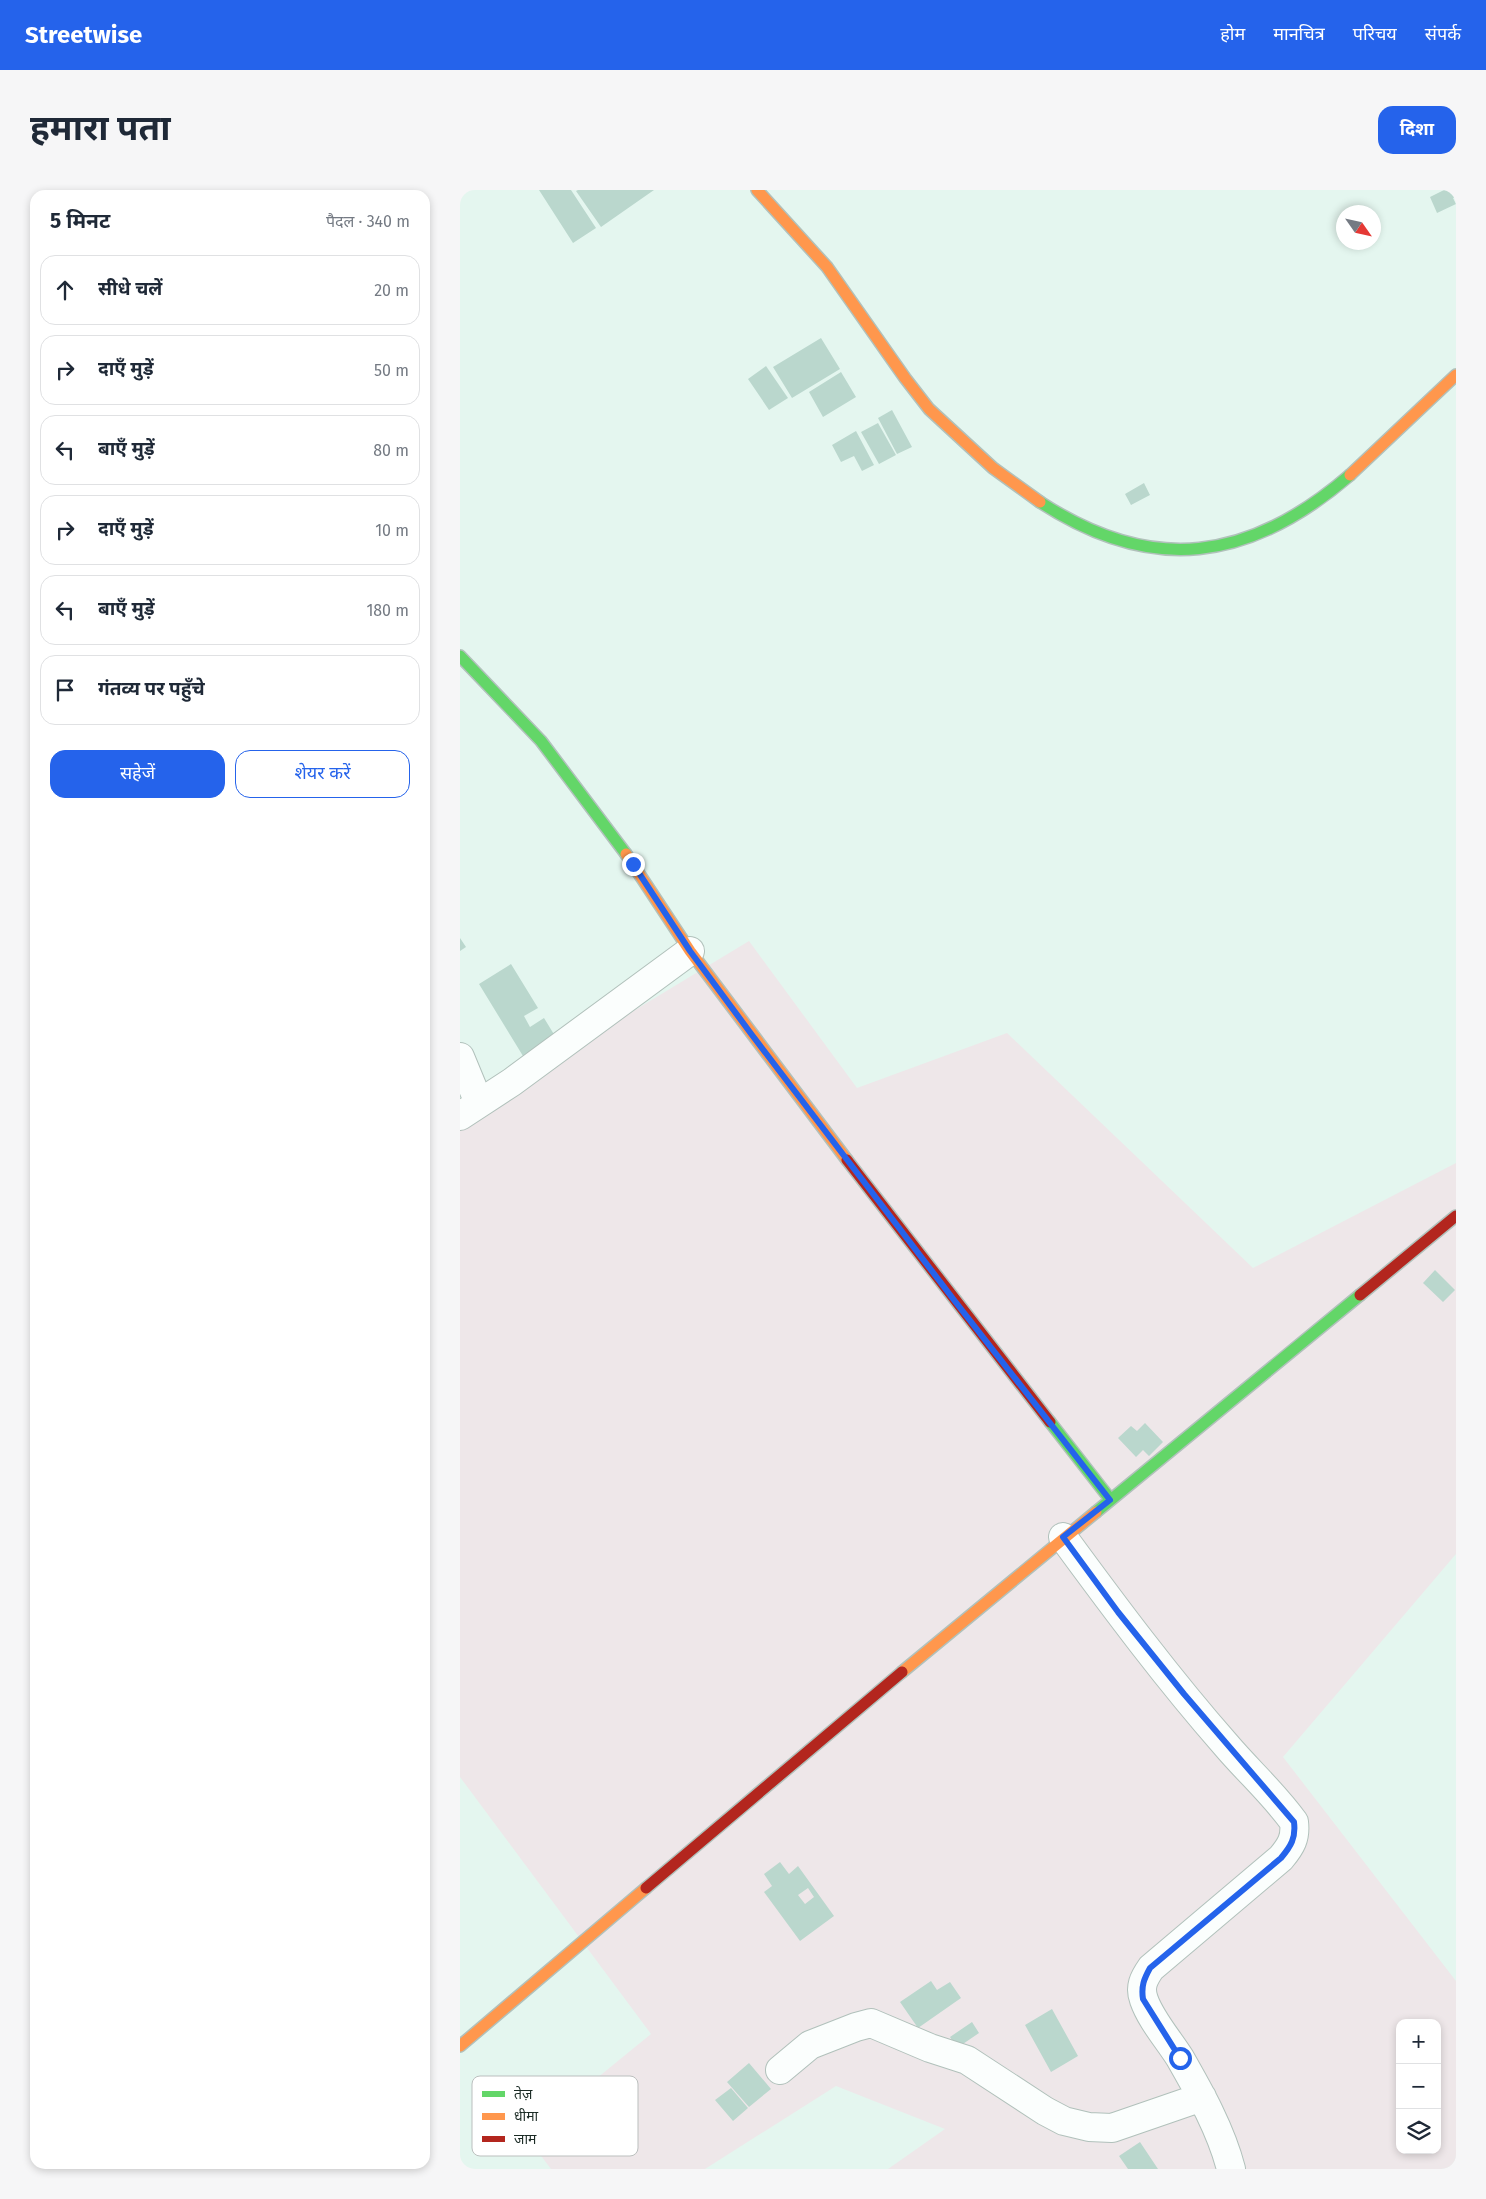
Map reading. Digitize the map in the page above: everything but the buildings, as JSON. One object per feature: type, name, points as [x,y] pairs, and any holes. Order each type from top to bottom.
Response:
[{"type":"street","points":[[757,190],[835,277],[930,410],[953,433],[1002,477],[1037,502],[1090,530],[1142,549],[1178,551],[1212,548],[1254,535],[1306,508],[1345,479],[1456,374]]},
{"type":"street","points":[[460,656],[541,741],[582,792],[633,864],[690,951],[954,1300],[1110,1500]]},
{"type":"street","points":[[460,1058],[469,1109],[512,1082],[690,951]]},
{"type":"street","points":[[460,2046],[816,1742],[1063,1537],[1456,1216]]},
{"type":"street","points":[[1063,1537],[1118,1612],[1184,1694],[1294,1822],[1295,1834],[1291,1846],[1281,1858],[1150,1968],[1141,1988],[1143,1999],[1208,2109],[1231,2169]]},
{"type":"street","points":[[780,2070],[810,2045],[871,2023],[930,2048],[967,2060],[1045,2111],[1064,2121],[1089,2127],[1112,2128],[1202,2097]]},
{"type":"shaded area","points":[[749,941],[857,1088],[1007,1033],[1253,1268],[1456,1163],[1456,1554],[1283,1757],[1456,1981],[1456,2169],[888,2169],[945,2129],[836,2086],[705,2169],[551,2169],[541,2156],[638,2156],[638,2076],[600,2076],[651,2034],[460,1777],[460,1116]]},
{"type":"traffic: fast","points":[[1040,502],[1081,525],[1121,541],[1161,548],[1199,548],[1237,541],[1275,526],[1312,504],[1350,475]]},
{"type":"traffic: fast","points":[[460,656],[541,741],[626,854]]},
{"type":"traffic: fast","points":[[1096,1512],[1360,1295]]},
{"type":"traffic: fast","points":[[1050,1422],[1110,1499]]},
{"type":"traffic: slow","points":[[757,190],[827,267],[929,409],[993,468],[1040,502]]},
{"type":"traffic: slow","points":[[1350,475],[1456,375]]},
{"type":"traffic: slow","points":[[626,854],[690,951],[847,1160]]},
{"type":"traffic: slow","points":[[902,1672],[1096,1512]]},
{"type":"traffic: slow","points":[[460,2046],[646,1888]]},
{"type":"traffic: jam","points":[[847,1160],[1050,1422]]},
{"type":"traffic: jam","points":[[1360,1295],[1456,1216]]},
{"type":"traffic: jam","points":[[646,1888],[902,1672]]},
{"type":"route","points":[[633,864],[690,951],[752,1035],[954,1300],[1110,1500],[1063,1537],[1118,1612],[1225,1745],[1294,1822],[1295,1834],[1291,1846],[1281,1858],[1150,1968],[1145,1977],[1141,1988],[1143,1999],[1180,2058]]}]
